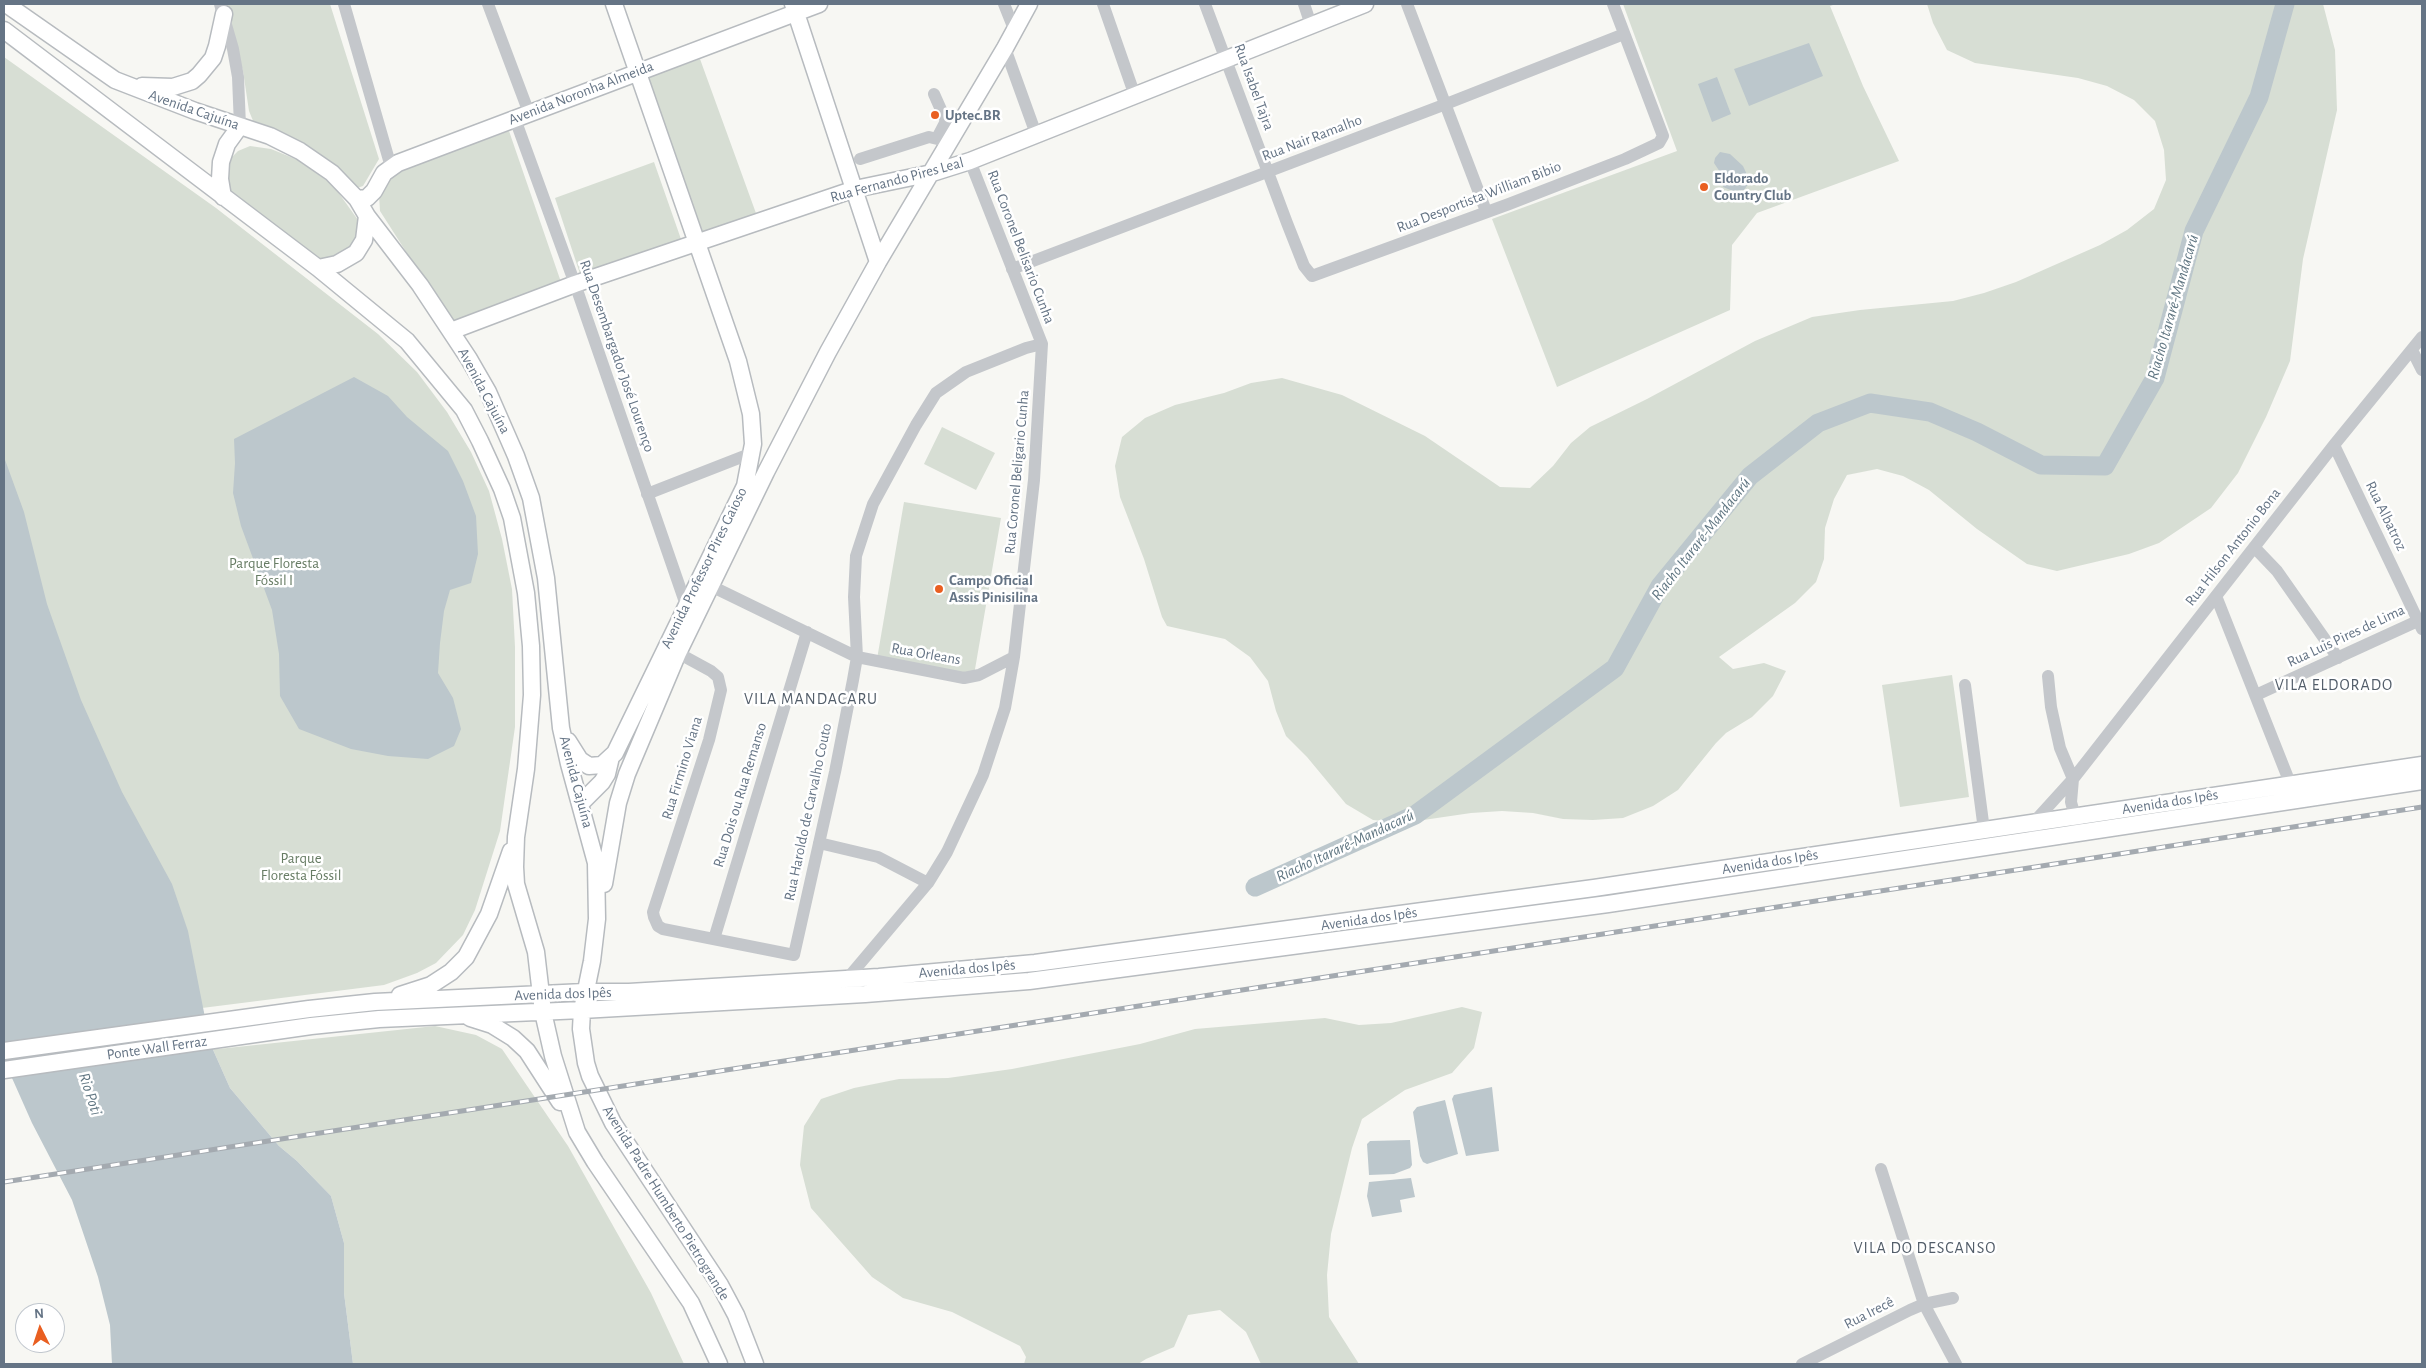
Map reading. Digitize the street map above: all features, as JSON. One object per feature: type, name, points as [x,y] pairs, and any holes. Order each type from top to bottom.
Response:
[{"type":"main road","name":"Avenida Cajuína","points":[[6,4],[116,80],[167,101],[270,136],[300,151],[332,173],[357,199],[367,216],[420,285],[488,392],[516,456],[531,498],[546,578],[562,728],[569,764],[596,863],[598,918],[582,1010]]},
{"type":"main road","name":"Avenida Professor Pires Gaioso","points":[[581,803],[602,782],[607,774],[611,757],[670,659],[686,605],[745,486],[752,453],[752,414],[745,387],[698,242],[636,72],[614,4]]},
{"type":"main road","name":"Avenida Noronha Almeida","points":[[391,167],[795,8],[819,4]]},
{"type":"main road","points":[[598,918],[618,804],[627,774],[670,659],[711,586],[770,463],[828,352],[878,262],[932,173],[944,140],[1005,48],[1029,4]]},
{"type":"main road","name":"Rua Fernando Pires Leal","points":[[450,331],[575,284],[856,189],[932,173],[970,161],[1366,4]]},
{"type":"main road","points":[[795,8],[856,189],[878,262]]},
{"type":"main road","points":[[116,80],[160,88],[173,87],[192,81],[213,58],[220,38],[222,9]]},
{"type":"main road","name":"Avenida Cajuína","points":[[4,30],[318,268],[407,341],[464,410],[502,489],[512,518],[521,559],[531,646],[531,728],[516,837],[516,884],[536,952],[544,1012]]},
{"type":"main road","points":[[223,197],[220,179],[221,162],[227,144],[240,126]]},
{"type":"main road","points":[[357,199],[367,198],[374,191],[384,173],[391,167]]},
{"type":"main road","points":[[318,268],[337,264],[356,253],[364,240],[367,216]]},
{"type":"main road","points":[[562,728],[576,755],[584,763],[597,766],[611,757]]},
{"type":"main road","name":"Avenida dos Ipês","points":[[311,1026],[458,1014],[544,1012],[974,987],[1254,952],[1287,939],[1551,894],[2034,822],[2076,818],[2290,783],[2422,764]]},
{"type":"main road","name":"Avenida dos Ipês","points":[[309,1009],[376,1002],[584,992],[629,992],[847,979],[1035,963],[1251,936],[1287,939],[1554,911],[2422,781]]},
{"type":"main road","points":[[376,1002],[431,984],[451,972],[466,957],[489,914],[516,837]]},
{"type":"main road","points":[[1594,888],[1586,894],[1585,898],[1594,906]]},
{"type":"main road","points":[[1551,894],[1556,901],[1554,911]]},
{"type":"main road","points":[[1251,936],[1256,943],[1254,952]]},
{"type":"main road","points":[[578,1132],[561,1084],[544,1012],[584,992]]},
{"type":"main road","name":"Ponte Wall Ferraz","points":[[4,1051],[309,1009]]},
{"type":"main road","name":"Avenida Padre Humberto Pietrogrande","points":[[582,1010],[581,1029],[585,1056],[590,1076],[604,1107],[720,1284],[736,1315],[755,1364]]},
{"type":"main road","points":[[458,1014],[492,1025],[513,1038],[536,1062],[595,1162],[691,1303],[719,1364]]},
{"type":"main road","name":"Ponte Wall Ferraz","points":[[4,1070],[311,1026]]},
{"type":"street","points":[[344,4],[391,167]]},
{"type":"street","name":"Rua Desembargador José Lourenço","points":[[488,4],[575,284],[686,605]]},
{"type":"street","points":[[1004,4],[1014,29]]},
{"type":"street","points":[[1102,4],[1135,96]]},
{"type":"street","name":"Rua Isabel Tajra","points":[[1205,4],[1304,266]]},
{"type":"street","points":[[1304,4],[1311,25]]},
{"type":"street","points":[[1408,4],[1486,211]]},
{"type":"street","points":[[1613,4],[1624,34]]},
{"type":"street","points":[[222,9],[233,49],[238,77],[240,126]]},
{"type":"street","name":"Rua Nair Ramalho","points":[[1012,269],[1446,104],[1624,34]]},
{"type":"street","name":"Rua Desportista William Bibio","points":[[1304,266],[1308,274],[1315,276],[1651,148],[1662,140],[1663,136],[1624,34]]},
{"type":"street","points":[[1005,48],[1036,134]]},
{"type":"street","points":[[860,159],[929,137],[944,140],[946,121],[934,94]]},
{"type":"street","name":"Rua Coronel Belisario Cunha","points":[[970,161],[1042,344]]},
{"type":"street","name":"Rua Hilson Antonio Bona","points":[[2034,822],[2073,779],[2254,546],[2422,338]]},
{"type":"street","name":"Rua Haroldo de Carvalho Couto","points":[[714,939],[794,956],[835,772],[857,657],[854,597],[856,556],[859,541],[873,504],[926,406],[941,388],[966,372],[1026,348],[1042,344]]},
{"type":"street","name":"Rua Coronel Beligario Cunha","points":[[847,979],[928,883],[947,852],[983,775],[1005,708],[1014,657],[1034,480],[1042,344]]},
{"type":"street","points":[[2412,350],[2422,370]]},
{"type":"street","name":"Rua Albatroz","points":[[2334,445],[2421,623]]},
{"type":"street","points":[[647,494],[752,453]]},
{"type":"street","points":[[2254,546],[2277,571],[2338,658]]},
{"type":"street","name":"Rua Orleans","points":[[711,586],[857,657],[964,678],[979,675],[1014,657]]},
{"type":"street","points":[[2216,596],[2290,783]]},
{"type":"street","name":"Rua Luis Pires de Lima","points":[[2256,695],[2421,623]]},
{"type":"street","name":"Rua Dois ou Rua Remanso","points":[[714,939],[807,632]]},
{"type":"street","name":"Rua Firmino Viana","points":[[670,659],[711,671],[718,678],[721,690],[709,740],[653,912],[655,921],[663,929],[714,939]]},
{"type":"street","points":[[2048,676],[2051,707],[2060,748],[2073,779],[2071,802],[2076,818],[2077,834]]},
{"type":"street","points":[[1965,685],[1984,830]]},
{"type":"street","points":[[2034,822],[2037,840]]},
{"type":"street","points":[[819,843],[878,857],[928,883]]},
{"type":"street","points":[[1881,1169],[1924,1304],[1956,1364]]},
{"type":"street","name":"Rua Irecê","points":[[1802,1364],[1924,1304],[1953,1298]]},
{"type":"green space","points":[[224,4],[330,4],[379,159],[363,186],[357,188],[256,128],[249,111],[243,71]]},
{"type":"green space","name":"Eldorado Country Club","points":[[1623,4],[1836,4],[1830,6],[1863,86],[1899,161],[1757,213],[1732,245],[1730,310],[1557,387],[1492,219],[1677,151]]},
{"type":"green space","points":[[1927,4],[2323,4],[2335,50],[2337,110],[2303,259],[2290,361],[2266,417],[2238,473],[2211,508],[2159,543],[2129,554],[2057,571],[2027,564],[1977,529],[1929,490],[1903,476],[1877,469],[1847,475],[1834,499],[1825,528],[1824,559],[1816,582],[1795,603],[1719,657],[1733,669],[1764,663],[1786,671],[1773,696],[1752,717],[1726,733],[1678,790],[1653,806],[1623,818],[1593,820],[1563,819],[1533,813],[1502,811],[1471,813],[1403,823],[1373,820],[1346,804],[1307,757],[1286,736],[1276,711],[1268,681],[1250,657],[1225,639],[1167,626],[1162,617],[1144,559],[1120,497],[1115,466],[1122,437],[1145,418],[1175,405],[1224,393],[1251,383],[1282,378],[1342,395],[1425,436],[1500,487],[1530,488],[1553,466],[1571,443],[1590,427],[1647,399],[1755,341],[1812,317],[1860,310],[1953,301],[1984,293],[2016,282],[2100,245],[2127,230],[2154,209],[2166,180],[2164,150],[2155,121],[2134,100],[2107,86],[2078,78],[1975,63],[1947,50],[1933,23]]},
{"type":"green space","name":"Parque Floresta Fóssil I","points":[[4,57],[216,208],[378,334],[417,372],[447,412],[471,452],[489,491],[502,539],[512,589],[515,647],[515,727],[500,831],[475,910],[463,935],[436,963],[417,973],[384,985],[202,1008],[218,1049],[435,1026],[476,1035],[502,1049],[568,1146],[651,1293],[684,1364],[353,1364],[344,1293],[344,1243],[331,1196],[297,1161],[279,1146],[230,1088],[210,1043],[4,514]]},
{"type":"green space","points":[[700,59],[757,216],[703,235],[647,78]]},
{"type":"green space","points":[[509,131],[562,285],[451,322],[380,211],[379,195],[388,175]]},
{"type":"green space","points":[[250,146],[271,149],[298,160],[333,185],[358,220],[359,234],[349,252],[320,261],[227,191],[228,161],[238,151]]},
{"type":"green space","points":[[654,162],[682,242],[581,277],[555,198]]},
{"type":"green space","points":[[942,427],[995,453],[976,490],[924,464]]},
{"type":"green space","name":"Campo Oficial Assis Pinisilina","points":[[904,502],[1001,518],[974,675],[877,659]]},
{"type":"green space","points":[[1952,675],[1969,797],[1900,807],[1882,685]]},
{"type":"green space","points":[[1462,1007],[1482,1012],[1474,1048],[1452,1073],[1405,1090],[1362,1119],[1352,1148],[1331,1234],[1327,1275],[1329,1317],[1359,1364],[1261,1364],[1246,1332],[1220,1310],[1188,1315],[1174,1347],[1138,1364],[1024,1364],[1026,1357],[1020,1346],[952,1312],[903,1298],[872,1277],[811,1208],[800,1165],[804,1126],[821,1099],[854,1088],[899,1079],[948,1078],[1012,1069],[1140,1044],[1195,1029],[1325,1018],[1359,1025],[1391,1023]]},
{"type":"water","points":[[1809,43],[1823,76],[1749,106],[1734,69]]},
{"type":"water","points":[[1717,77],[1731,114],[1712,122],[1698,84]]},
{"type":"water","points":[[1720,152],[1730,154],[1743,166],[1749,179],[1749,183],[1744,190],[1733,191],[1723,187],[1720,172],[1714,163],[1715,158]]},
{"type":"water","points":[[354,377],[388,396],[407,417],[448,451],[463,481],[476,516],[478,554],[471,583],[450,590],[444,611],[440,643],[438,673],[453,698],[461,729],[454,746],[428,759],[388,756],[351,749],[299,729],[280,696],[279,654],[272,610],[241,526],[233,493],[234,439]]},
{"type":"water","name":"Rio Poti","points":[[4,457],[24,512],[47,604],[81,700],[122,792],[172,884],[188,931],[210,1043],[230,1088],[279,1146],[297,1161],[331,1196],[344,1243],[344,1293],[353,1364],[112,1364],[110,1325],[98,1277],[72,1200],[32,1123],[4,1060]]},
{"type":"water","points":[[1492,1087],[1499,1151],[1466,1156],[1452,1099],[1454,1095]]},
{"type":"water","points":[[1445,1100],[1458,1154],[1427,1164],[1423,1162],[1420,1156],[1413,1112],[1417,1107]]},
{"type":"water","points":[[1410,1140],[1412,1165],[1410,1168],[1394,1174],[1369,1175],[1367,1144],[1370,1141]]},
{"type":"water","points":[[1411,1178],[1415,1197],[1400,1200],[1402,1212],[1372,1217],[1367,1196],[1369,1182]]},
{"type":"waterway","name":"Riacho Itararé-Mandacarú","points":[[1255,887],[1415,815],[1615,668],[1660,586],[1750,476],[1818,423],[1870,403],[1930,412],[1977,432],[2041,465],[2105,466],[2155,378],[2194,231],[2259,97],[2285,4]]},
{"type":"railway","points":[[4,1182],[2422,807]]},
{"type":"place","name":"Uptec.BR","points":[[935,115]]},
{"type":"place","name":"Eldorado Country Club","points":[[1704,187]]},
{"type":"place","name":"Campo Oficial Assis Pinisilina","points":[[939,589]]},
{"type":"district","name":"VILA ELDORADO","points":[[2334,685]]},
{"type":"district","name":"VILA MANDACARU","points":[[811,699]]},
{"type":"district","name":"VILA DO DESCANSO","points":[[1925,1248]]},
{"type":"park label","name":"Parque Floresta Fóssil","points":[[301,866]]}]
